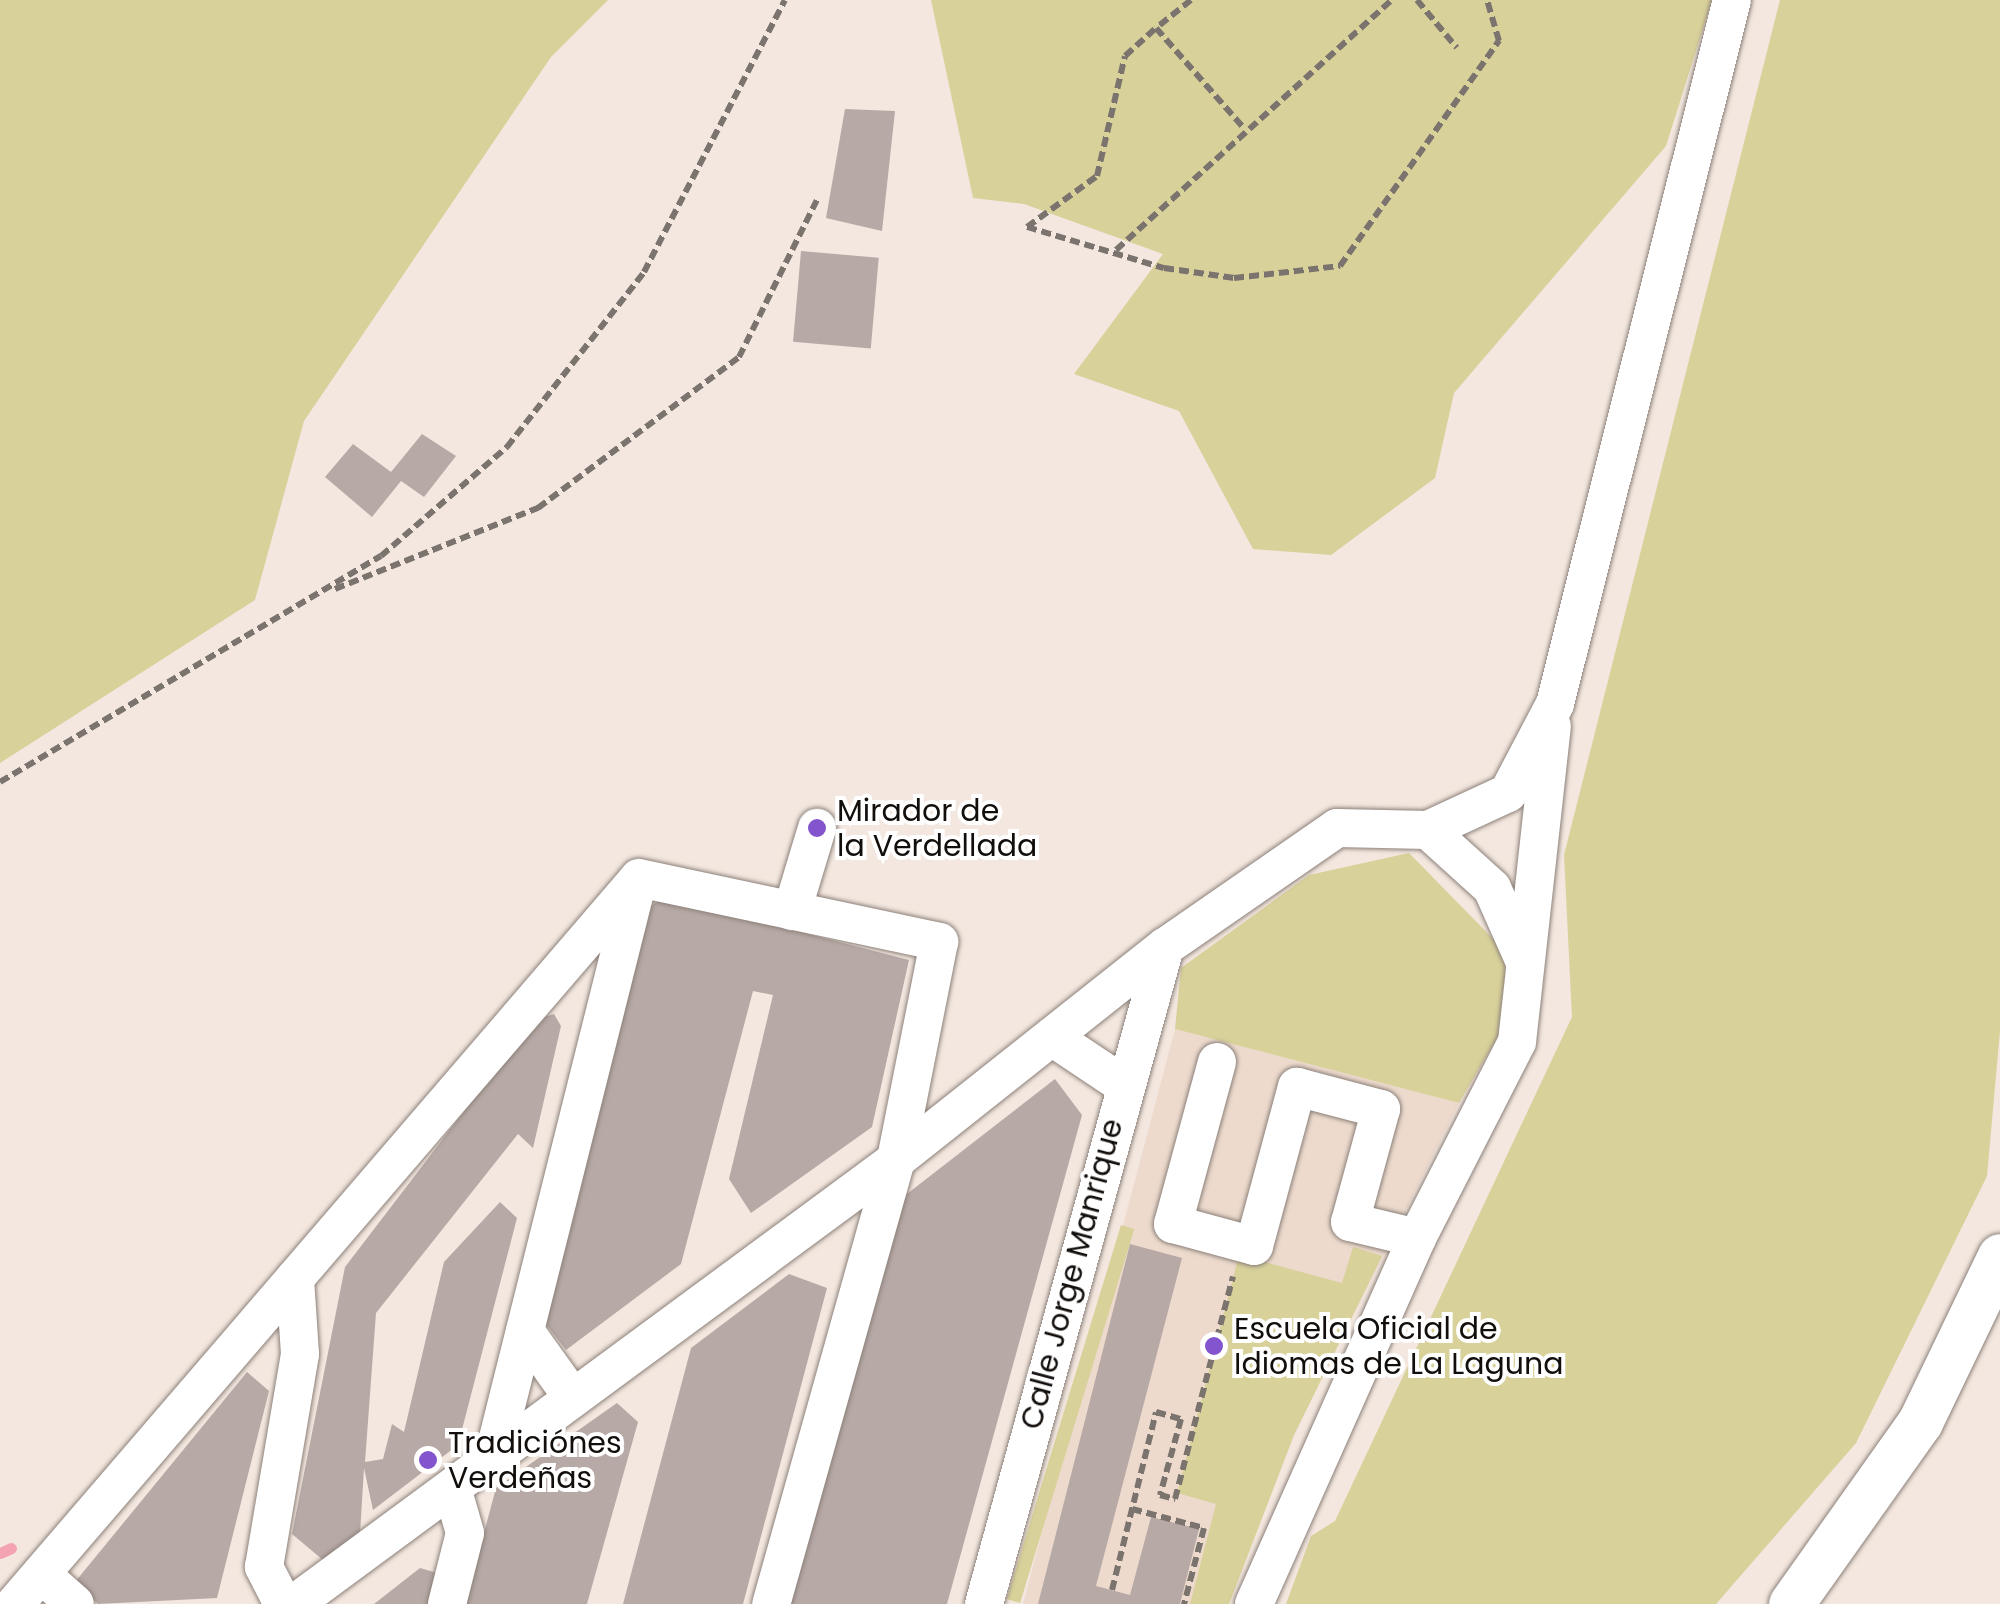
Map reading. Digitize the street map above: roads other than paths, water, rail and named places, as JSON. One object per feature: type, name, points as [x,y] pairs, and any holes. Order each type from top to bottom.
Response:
[{"type":"main road","points":[[1791,1604],[1920,1422],[2000,1256]]},
{"type":"street","points":[[1254,1604],[1417,1238],[1517,1042],[1555,704],[1732,0]]},
{"type":"street","points":[[294,1604],[453,1491],[896,1160],[1165,946],[1338,828],[1428,830],[1508,793],[1555,704]]},
{"type":"street","points":[[792,911],[817,828]]},
{"type":"street","points":[[1428,830],[1492,888],[1527,965]]},
{"type":"street","points":[[638,878],[939,942],[896,1160],[771,1604]]},
{"type":"street","points":[[15,1604],[638,878]]},
{"type":"street","points":[[493,1458],[638,878]]},
{"type":"street","name":"Calle Jorge Manrique","points":[[984,1604],[1121,1083],[1165,946]]},
{"type":"street","points":[[1052,1037],[1121,1083]]},
{"type":"street","points":[[1217,1062],[1173,1224],[1254,1246],[1297,1087],[1381,1110],[1350,1222],[1417,1238]]},
{"type":"street","points":[[283,1604],[264,1567],[300,1354],[295,1278]]},
{"type":"street","points":[[525,1331],[573,1398]]},
{"type":"street","points":[[447,1604],[464,1533],[453,1491]]},
{"type":"street","points":[[41,1574],[75,1604]]},
{"type":"waterway","points":[[0,1553],[11,1548]]},
{"type":"place","name":"Mirador de la Verdellada","points":[[817,828]]},
{"type":"place","name":"Escuela Oficial de Idiomas de La Laguna","points":[[1214,1346]]},
{"type":"place","name":"Tradiciónes Verdeñas","points":[[428,1460]]}]
